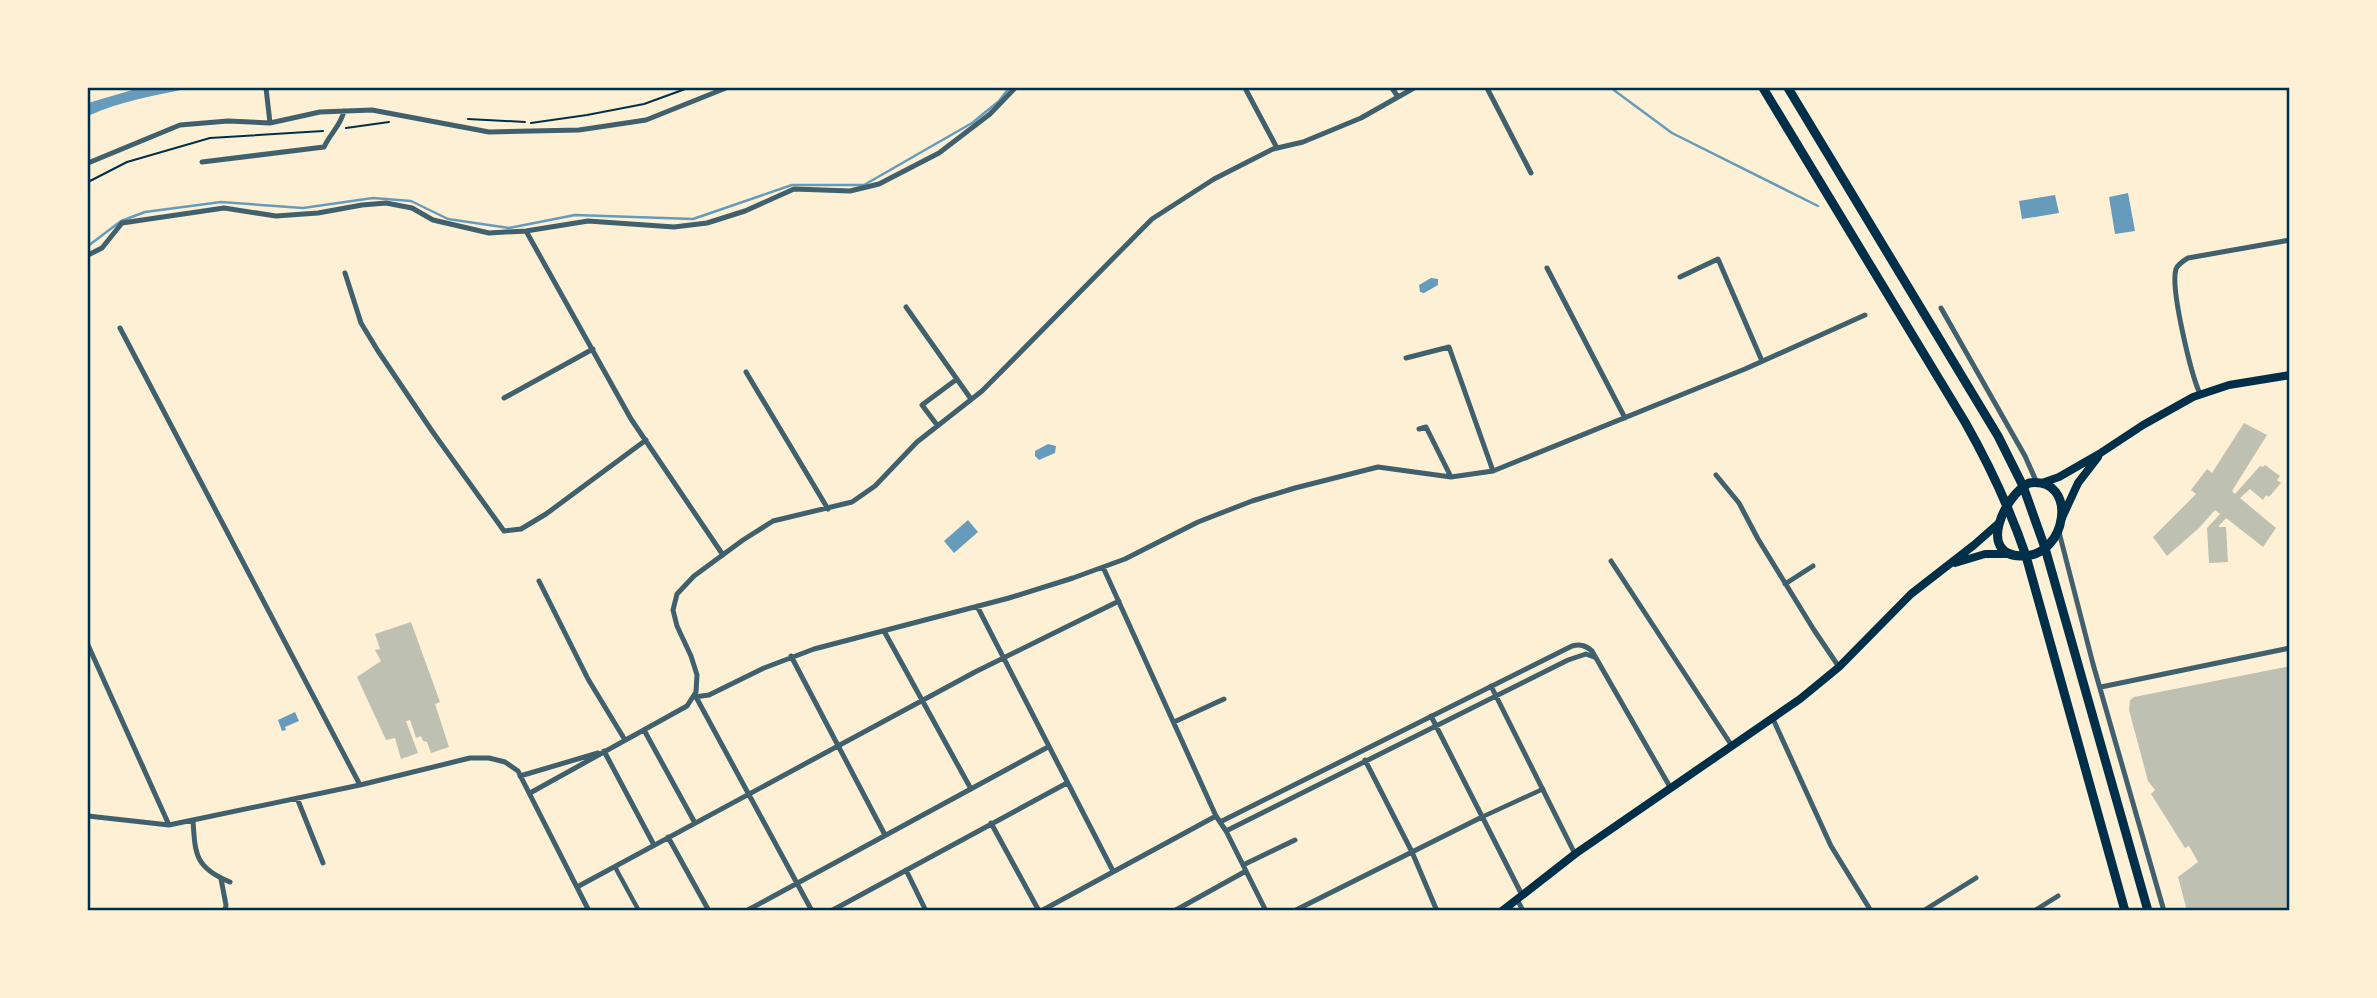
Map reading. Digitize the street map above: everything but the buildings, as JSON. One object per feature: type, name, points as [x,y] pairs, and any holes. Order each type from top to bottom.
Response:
[{"type":"main road","points":[[1763,88],[1965,422],[2007,503],[2026,556],[2125,911]]},
{"type":"main road","points":[[1788,88],[1998,436],[2023,486],[2045,548],[2148,911]]},
{"type":"main road","points":[[2011,554],[2002,547],[1998,534],[1999,523],[2007,503],[2023,486],[2059,477],[2163,412],[2200,394],[2246,382],[2290,375]]},
{"type":"main road","points":[[2061,520],[2078,483],[2099,454]]},
{"type":"main road","points":[[1949,565],[1976,556],[2026,556],[2053,542],[2059,532],[2060,502],[2051,486],[2040,483]]},
{"type":"main road","points":[[1502,911],[1575,854],[1773,719],[1839,667],[1911,594],[1999,523]]},
{"type":"street","points":[[266,88],[270,123]]},
{"type":"street","points":[[88,163],[180,125],[228,121],[270,123],[320,112],[372,110],[489,132],[579,130],[646,120],[726,88]]},
{"type":"street","points":[[88,255],[102,248],[122,223],[224,208],[276,216],[386,203],[412,208],[433,220],[489,233],[588,221],[674,227],[707,223],[745,211],[794,189],[850,191],[878,184],[939,153],[990,114],[1015,88]]},
{"type":"street","points":[[1245,88],[1277,148]]},
{"type":"street","points":[[1392,88],[1398,97]]},
{"type":"street","points":[[530,793],[683,709],[695,697],[695,665],[674,619],[674,603],[683,586],[773,521],[852,502],[875,486],[917,442],[971,400],[1045,329],[1152,219],[1214,179],[1277,148],[1303,142],[1361,118],[1414,88]]},
{"type":"street","points":[[1487,88],[1531,173]]},
{"type":"street","points":[[202,162],[324,147],[342,119],[344,111]]},
{"type":"street","points":[[526,230],[631,419],[723,555]]},
{"type":"street","points":[[2200,394],[2188,359],[2175,283],[2176,268],[2188,258],[2290,240]]},
{"type":"street","points":[[1680,277],[1718,259],[1762,360]]},
{"type":"street","points":[[1547,268],[1625,418]]},
{"type":"street","points":[[345,274],[361,323],[378,351],[504,531],[521,529],[546,514],[646,440]]},
{"type":"street","points":[[906,307],[971,400]]},
{"type":"street","points":[[1941,308],[2040,483]]},
{"type":"street","points":[[695,697],[709,695],[791,656],[1073,578],[1125,559],[1198,522],[1295,488],[1378,467],[1451,477],[1493,471],[1866,315]]},
{"type":"street","points":[[120,328],[360,785]]},
{"type":"street","points":[[1406,358],[1449,347],[1493,471]]},
{"type":"street","points":[[504,398],[593,349]]},
{"type":"street","points":[[746,372],[828,509]]},
{"type":"street","points":[[937,425],[922,405],[957,379]]},
{"type":"street","points":[[1419,429],[1426,426],[1451,477]]},
{"type":"street","points":[[1716,475],[1739,503],[1785,584],[1839,667]]},
{"type":"street","points":[[2059,532],[2164,911]]},
{"type":"street","points":[[1611,561],[1732,747]]},
{"type":"street","points":[[1103,566],[1218,819],[1266,911]]},
{"type":"street","points":[[1785,584],[1813,566]]},
{"type":"street","points":[[539,582],[588,679],[625,740]]},
{"type":"street","points":[[577,887],[922,700],[1119,601]]},
{"type":"street","points":[[977,606],[1113,871]]},
{"type":"street","points":[[884,631],[971,789]]},
{"type":"street","points":[[88,645],[169,825]]},
{"type":"street","points":[[991,823],[1040,911],[1218,819],[1572,646],[1582,645],[1597,659],[1670,787]]},
{"type":"street","points":[[2101,687],[2290,648]]},
{"type":"street","points":[[1226,831],[1579,655],[1586,654],[1597,659]]},
{"type":"street","points":[[791,656],[885,835]]},
{"type":"street","points":[[1491,686],[1575,854]]},
{"type":"street","points":[[695,697],[812,911]]},
{"type":"street","points":[[1174,722],[1224,699]]},
{"type":"street","points":[[1431,716],[1482,817],[1523,911]]},
{"type":"street","points":[[1773,719],[1831,846],[1871,911]]},
{"type":"street","points":[[644,730],[695,823]]},
{"type":"street","points":[[746,911],[1048,747]]},
{"type":"street","points":[[520,776],[604,751]]},
{"type":"street","points":[[604,751],[654,845]]},
{"type":"street","points":[[1361,751],[1412,852],[1437,911]]},
{"type":"street","points":[[88,816],[169,825],[360,785],[470,758],[499,760],[512,766],[520,776],[589,911]]},
{"type":"street","points":[[831,911],[1067,783]]},
{"type":"street","points":[[1294,911],[1543,789]]},
{"type":"street","points":[[297,798],[323,863]]},
{"type":"street","points":[[193,820],[198,860],[215,876],[230,882]]},
{"type":"street","points":[[668,837],[709,911]]},
{"type":"street","points":[[1174,911],[1295,840]]},
{"type":"street","points":[[615,867],[639,911]]},
{"type":"street","points":[[906,870],[926,911]]},
{"type":"street","points":[[1923,911],[1976,878]]},
{"type":"street","points":[[221,879],[225,911]]},
{"type":"street","points":[[2034,911],[2058,896]]},
{"type":"path","points":[[468,119],[529,123],[587,116],[644,104],[688,88]]},
{"type":"path","points":[[88,182],[127,162],[210,138],[335,130],[387,122]]},
{"type":"water","points":[[139,88],[191,88],[126,102],[88,116],[88,103]]},
{"type":"water","points":[[2128,193],[2135,231],[2115,234],[2109,197]]},
{"type":"water","points":[[2055,195],[2059,213],[2022,219],[2019,201]]},
{"type":"water","points":[[1431,278],[1438,279],[1438,285],[1424,293],[1420,292],[1419,285]]},
{"type":"water","points":[[1048,444],[1056,446],[1055,453],[1039,460],[1035,451]]},
{"type":"water","points":[[968,520],[978,532],[954,553],[944,541]]},
{"type":"water","points":[[295,712],[299,721],[282,731],[278,720]]},
{"type":"waterway","points":[[88,246],[121,221],[145,212],[221,202],[303,208],[373,198],[411,201],[448,219],[509,228],[575,215],[693,219],[792,185],[864,185],[972,123],[999,101],[1009,88]]},
{"type":"waterway","points":[[1611,88],[1672,133],[1818,206]]}]
